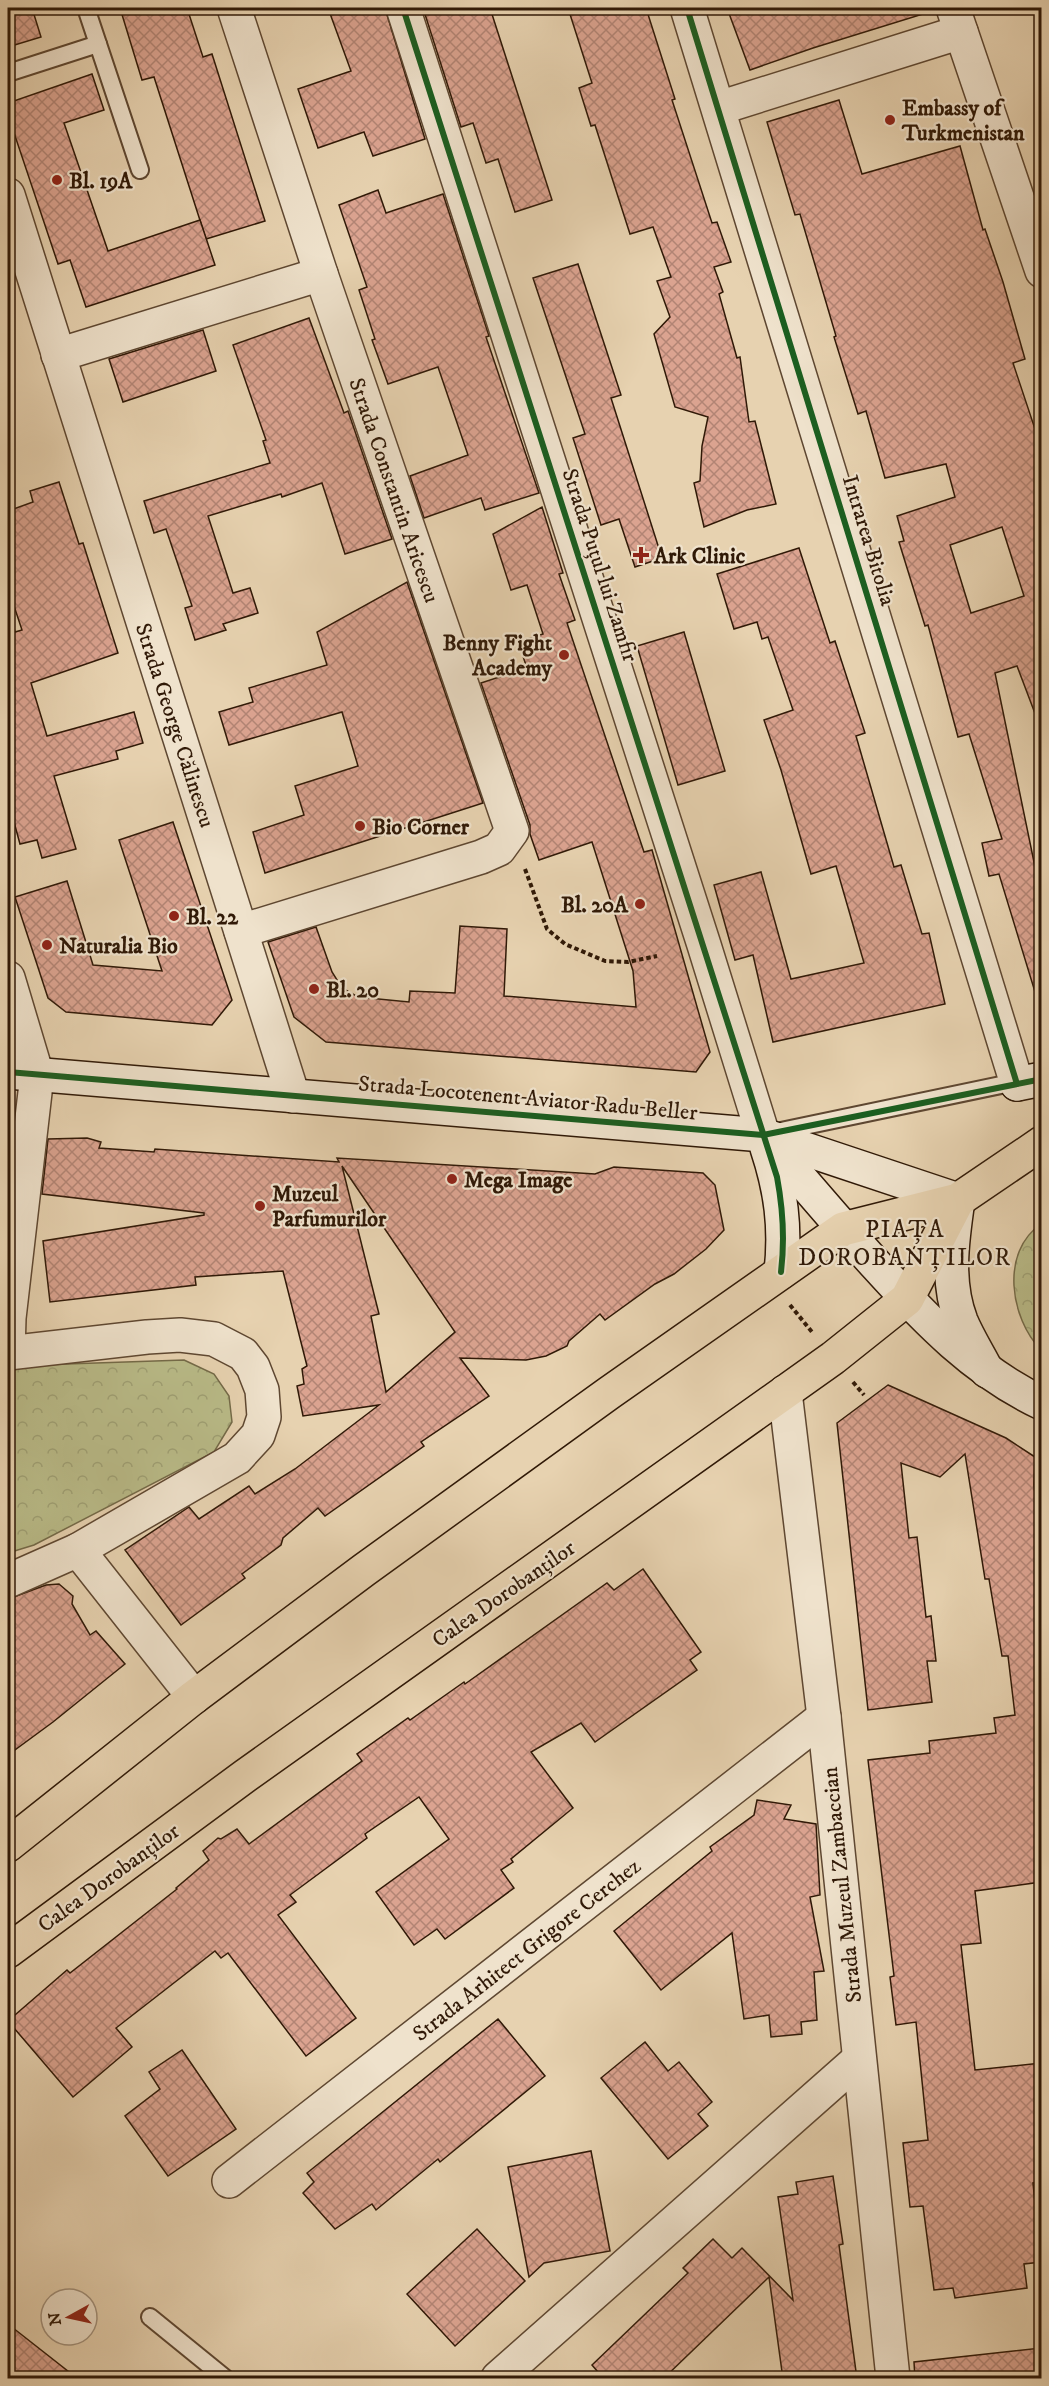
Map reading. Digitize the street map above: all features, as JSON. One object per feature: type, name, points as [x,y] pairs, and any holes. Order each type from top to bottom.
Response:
[{"type":"main road","name":"Calea Dorobanților","points":[[8,1845],[194,1697],[373,1564],[843,1229],[958,1200],[1041,1143]]},
{"type":"main road","name":"Calea Dorobanților","points":[[8,1951],[255,1769],[833,1358],[907,1299],[958,1200]]},
{"type":"street","name":"Strada Constantin Aricescu","points":[[234,8],[321,274],[512,831]]},
{"type":"street","name":"Strada Puțul lui Zamfir","points":[[403,8],[701,934],[781,1196],[784,1245],[775,1276]]},
{"type":"street","name":"Intrarea Bitolia","points":[[687,8],[1033,1076]]},
{"type":"street","points":[[719,108],[957,20],[1041,271]]},
{"type":"street","name":"Strada George Călinescu","points":[[8,195],[15,243],[58,355],[293,1096]]},
{"type":"street","points":[[58,355],[321,274]]},
{"type":"street","points":[[241,931],[481,857],[499,849],[512,831]]},
{"type":"street","points":[[8,978],[22,1073],[8,1353],[50,1346],[180,1335],[213,1339],[243,1354],[253,1367],[262,1390],[264,1417],[258,1435],[237,1458],[78,1550],[8,1581]]},
{"type":"street","name":"Strada Locotenent Aviator Radu Beller","points":[[22,1073],[763,1135]]},
{"type":"street","points":[[763,1135],[958,1200],[952,1240],[951,1271],[954,1298],[961,1321],[987,1371]]},
{"type":"street","points":[[763,1135],[843,1229],[942,1336],[1003,1383],[1041,1403]]},
{"type":"street","name":"Strada Muzeul Zambaccian","points":[[784,1392],[824,1717],[893,2379]]},
{"type":"street","points":[[78,1550],[194,1697]]},
{"type":"street","name":"Strada Arhitect Grigore Cerchez","points":[[229,2181],[824,1717]]},
{"type":"street","points":[[498,2379],[859,2059]]},
{"type":"lane","points":[[86,8],[140,170]]},
{"type":"lane","points":[[8,74],[98,44]]},
{"type":"lane","name":"Strada Locotenent Aviator Radu Beller","points":[[763,1135],[1033,1076]]},
{"type":"lane","points":[[150,2317],[225,2379]]},
{"type":"path","points":[[512,831],[547,929],[565,944],[605,961],[628,962],[657,956]]},
{"type":"path","points":[[775,1276],[833,1358],[864,1395]]},
{"type":"green space","name":"PIAȚA DOROBANȚILOR","points":[[1041,1224],[1041,1350],[1030,1337],[1022,1321],[1014,1286],[1019,1251],[1028,1236]]},
{"type":"green space","points":[[184,1360],[214,1374],[229,1396],[232,1422],[214,1452],[34,1545],[8,1553],[8,1366]]},
{"type":"building","points":[[8,8],[32,8],[41,37],[8,47]]},
{"type":"building","points":[[120,8],[187,8],[203,57],[212,54],[265,221],[206,239],[154,77],[142,80]]},
{"type":"building","points":[[328,8],[385,8],[425,139],[373,156],[364,132],[318,148],[298,89],[351,71]]},
{"type":"building","points":[[423,8],[490,8],[552,200],[515,212],[498,159],[486,163],[473,123],[461,127]]},
{"type":"building","points":[[568,8],[646,8],[675,99],[672,100],[712,223],[717,222],[731,262],[714,267],[723,292],[719,294],[737,358],[740,357],[749,422],[755,421],[776,504],[747,510],[704,527],[694,483],[700,481],[702,446],[708,417],[675,407],[654,334],[670,317],[657,281],[671,277],[653,227],[630,234],[595,125],[591,126],[579,88],[592,83]]},
{"type":"building","points":[[727,8],[922,8],[923,14],[750,70]]},
{"type":"building","name":"Bl. 19A","points":[[92,74],[104,110],[64,123],[108,251],[200,220],[215,265],[86,307],[70,260],[58,264],[8,115],[8,103]]},
{"type":"building","points":[[839,100],[862,174],[960,146],[983,230],[985,229],[1003,282],[1025,359],[1013,363],[1041,447],[1041,723],[1039,724],[1017,666],[995,673],[1041,896],[1041,991],[1035,992],[999,874],[989,876],[982,843],[1002,839],[969,734],[958,737],[928,625],[925,626],[899,542],[904,541],[897,516],[955,497],[946,464],[885,478],[866,411],[858,414],[800,214],[795,215],[767,122]],"holes":[[[1002,527],[1024,596],[971,613],[950,545]]]},
{"type":"building","points":[[378,190],[386,213],[443,194],[489,336],[486,337],[539,493],[485,510],[481,498],[424,518],[410,476],[468,455],[438,367],[388,384],[372,340],[375,339],[359,290],[367,287],[339,205]]},
{"type":"building","points":[[578,264],[621,395],[611,398],[662,558],[635,567],[619,519],[601,525],[573,438],[585,434],[533,278]]},
{"type":"building","points":[[309,318],[344,413],[348,411],[392,539],[345,554],[322,483],[282,497],[281,494],[208,516],[233,593],[250,588],[258,613],[223,624],[226,630],[195,640],[185,608],[192,606],[166,529],[154,533],[144,501],[270,463],[263,441],[266,440],[233,345]]},
{"type":"building","points":[[203,330],[216,371],[123,402],[109,359]]},
{"type":"building","points":[[59,482],[79,544],[83,543],[118,653],[31,683],[47,736],[134,712],[143,743],[116,751],[118,759],[54,776],[76,849],[42,858],[37,840],[20,844],[8,800],[8,629],[14,628],[15,632],[22,630],[8,588],[8,511],[33,502],[30,491]]},
{"type":"building","points":[[542,507],[563,573],[559,574],[575,620],[567,623],[644,852],[652,850],[710,1052],[696,1072],[326,1042],[294,1017],[268,942],[316,927],[332,972],[342,988],[358,997],[409,1002],[410,991],[455,993],[460,926],[507,929],[504,996],[636,1007],[633,971],[592,842],[539,860],[530,834],[530,825],[481,683],[527,668],[518,642],[543,634],[527,585],[511,590],[493,534]]},
{"type":"building","points":[[799,548],[830,643],[835,641],[865,733],[856,736],[894,867],[901,865],[922,934],[929,933],[945,1004],[773,1042],[753,955],[735,960],[714,885],[761,872],[791,979],[864,963],[836,866],[811,874],[764,720],[793,710],[768,637],[762,639],[757,622],[734,629],[717,574]]},
{"type":"building","points":[[407,582],[483,803],[265,873],[253,832],[304,815],[295,786],[358,766],[342,712],[229,745],[219,712],[253,702],[249,688],[327,665],[317,632]]},
{"type":"building","points":[[684,632],[725,771],[678,785],[637,646]]},
{"type":"building","name":"Bl. 22","points":[[173,822],[232,1000],[212,1025],[66,1012],[48,998],[15,897],[67,881],[93,965],[162,971],[119,840]]},
{"type":"building","points":[[87,1138],[101,1142],[99,1148],[154,1152],[155,1149],[339,1162],[337,1158],[595,1174],[614,1167],[703,1173],[715,1185],[724,1230],[706,1249],[674,1274],[655,1284],[605,1320],[600,1314],[569,1341],[567,1346],[546,1356],[526,1360],[460,1358],[489,1396],[421,1442],[424,1446],[325,1516],[318,1508],[283,1538],[281,1545],[242,1574],[245,1578],[181,1625],[125,1550],[189,1507],[199,1519],[249,1486],[255,1494],[295,1469],[379,1405],[303,1416],[297,1386],[304,1384],[302,1369],[307,1366],[283,1271],[195,1277],[196,1285],[50,1302],[43,1241],[204,1215],[204,1213],[42,1194],[48,1139]],"holes":[[[342,1166],[455,1332],[386,1392],[371,1316],[379,1314]]]},
{"type":"building","points":[[888,1385],[1006,1438],[1035,1457],[1034,1485],[1041,1546],[1041,1882],[975,1891],[981,1943],[961,1945],[975,2070],[1041,2063],[1041,2182],[1033,2183],[1041,2262],[1024,2264],[1027,2288],[955,2298],[953,2288],[934,2290],[923,2206],[910,2207],[903,2143],[928,2140],[916,2022],[896,2025],[890,1977],[894,1976],[868,1760],[930,1753],[929,1741],[996,1733],[994,1718],[1015,1715],[1008,1656],[1002,1656],[989,1579],[985,1579],[965,1454],[940,1477],[901,1463],[909,1538],[917,1537],[926,1617],[931,1616],[936,1661],[927,1661],[932,1702],[868,1710],[837,1423]]},
{"type":"building","points":[[643,1569],[701,1652],[690,1660],[697,1670],[595,1742],[581,1723],[531,1752],[573,1808],[511,1859],[513,1862],[501,1870],[514,1888],[445,1939],[437,1929],[414,1945],[376,1892],[449,1839],[419,1797],[365,1834],[367,1838],[290,1895],[296,1902],[278,1915],[356,2018],[306,2056],[228,1953],[221,1958],[215,1951],[116,2028],[132,2047],[73,2097],[8,2021],[67,1970],[70,1973],[177,1889],[209,1860],[203,1851],[218,1838],[221,1839],[237,1829],[249,1844],[362,1761],[357,1754],[408,1718],[410,1720],[464,1682],[465,1684],[607,1583],[614,1590]]},
{"type":"building","points":[[59,1584],[73,1596],[72,1604],[90,1635],[96,1631],[125,1664],[8,1755],[8,1599],[46,1585]]},
{"type":"building","points":[[757,1800],[791,1805],[784,1819],[816,1824],[820,1895],[810,1897],[824,1971],[814,1972],[817,2020],[801,2022],[802,2034],[771,2037],[769,2015],[744,2019],[732,1933],[661,1990],[614,1931],[712,1851],[710,1847],[754,1815]]},
{"type":"building","points":[[498,2019],[545,2076],[440,2162],[438,2159],[376,2210],[372,2204],[335,2229],[303,2193],[314,2182],[307,2173]]},
{"type":"building","points":[[645,2042],[668,2071],[679,2062],[712,2102],[698,2114],[708,2126],[668,2159],[601,2078]]},
{"type":"building","points":[[182,2050],[236,2129],[168,2176],[125,2116],[160,2089],[149,2072]]},
{"type":"building","points":[[591,2151],[610,2251],[544,2263],[529,2277],[508,2167]]},
{"type":"building","points":[[833,2176],[843,2244],[839,2245],[857,2379],[783,2379],[769,2277],[663,2379],[604,2379],[592,2365],[688,2273],[683,2268],[713,2239],[732,2258],[742,2248],[793,2300],[778,2197],[798,2194],[796,2182]]},
{"type":"building","points":[[477,2229],[525,2281],[455,2346],[407,2294]]},
{"type":"building","points":[[8,2324],[78,2379],[8,2379]]},
{"type":"building","points":[[1041,2348],[1041,2379],[915,2379],[914,2362]]},
{"type":"cycle path","points":[[403,8],[777,1177],[783,1224],[781,1272]]},
{"type":"cycle path","points":[[687,8],[1017,1084]]},
{"type":"cycle path","points":[[8,1072],[763,1135],[1042,1079]]},
{"type":"place","name":"Embassy of Turkmenistan","points":[[890,120]]},
{"type":"place","name":"Bl. 19A","points":[[57,180]]},
{"type":"place","name":"Ark Clinic","points":[[641,555]]},
{"type":"place","name":"Benny Fight Academy","points":[[564,655]]},
{"type":"place","name":"Bio Corner","points":[[360,826]]},
{"type":"place","name":"Bl. 20A","points":[[640,904]]},
{"type":"place","name":"Bl. 22","points":[[174,916]]},
{"type":"place","name":"Naturalia Bio","points":[[47,945]]},
{"type":"place","name":"Bl. 20","points":[[314,989]]},
{"type":"place","name":"Mega Image","points":[[452,1179]]},
{"type":"place","name":"Muzeul Parfumurilor","points":[[260,1206]]},
{"type":"district","name":"PIAȚA DOROBANȚILOR","points":[[905,1243]]}]
